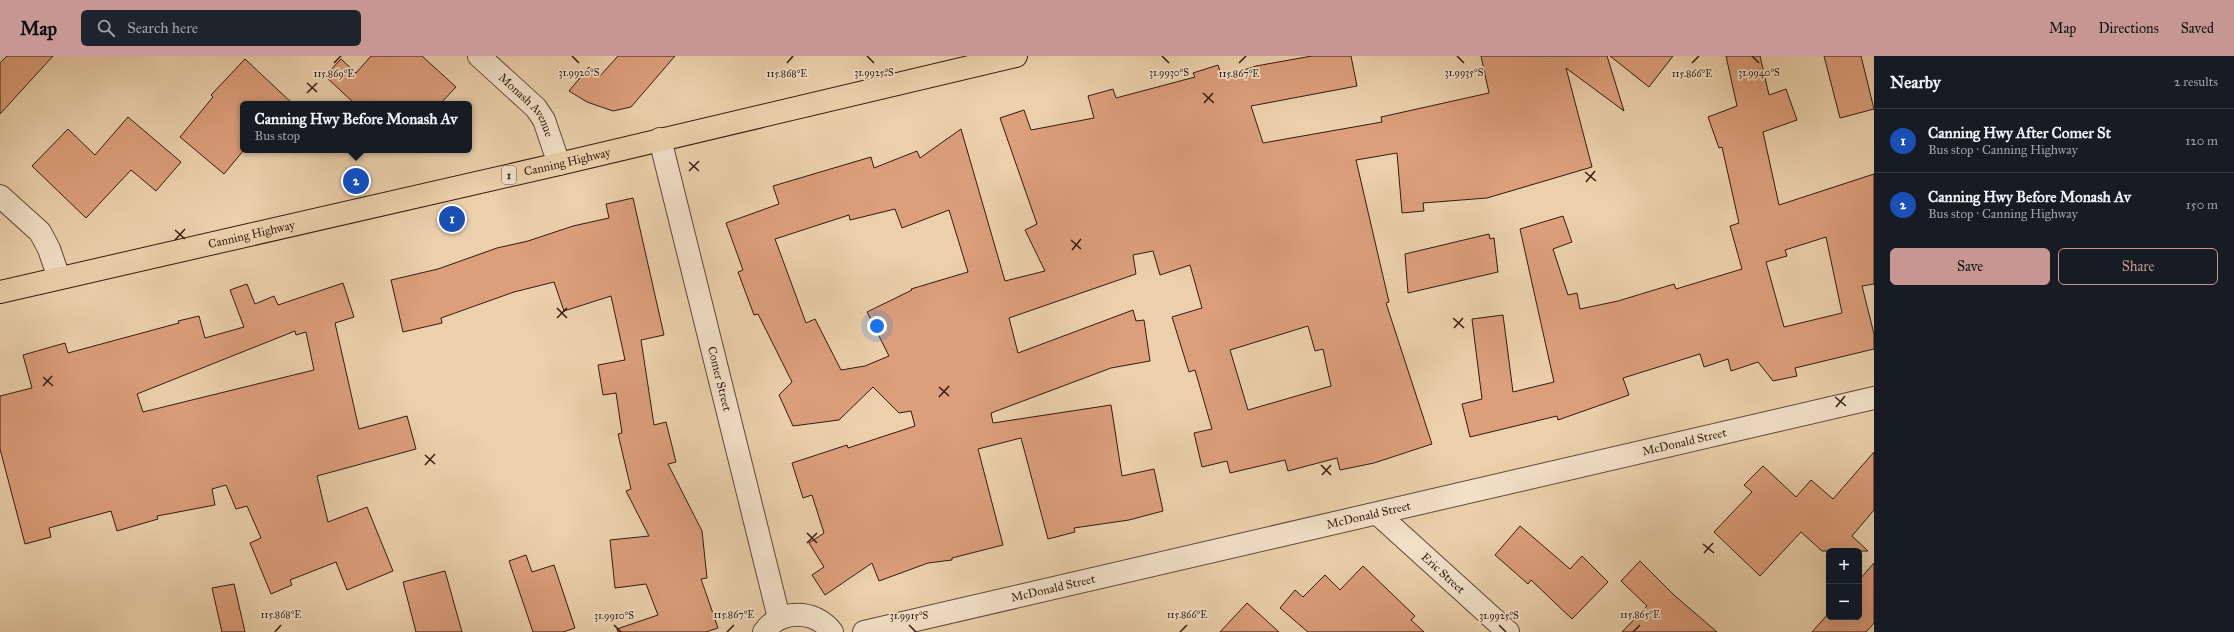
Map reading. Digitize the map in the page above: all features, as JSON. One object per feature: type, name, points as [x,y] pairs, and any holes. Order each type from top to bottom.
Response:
[{"type":"highway","name":"Canning Highway","points":[[0,292],[559,164],[1016,56]]},
{"type":"street","name":"Monash Avenue","points":[[478,56],[536,108],[544,120],[559,164]]},
{"type":"street","name":"Comer Street","points":[[660,139],[771,625]]},
{"type":"street","points":[[0,196],[40,232],[49,248],[59,278]]},
{"type":"street","name":"McDonald Street","points":[[864,632],[1874,398]]},
{"type":"street","name":"Eric Street","points":[[1378,514],[1508,632]]},
{"type":"street","points":[[771,625],[792,614],[807,615],[820,620],[832,632]]},
{"type":"building","points":[[7,56],[53,56],[0,114],[0,63]]},
{"type":"building","points":[[371,56],[422,56],[456,87],[443,101],[352,101],[325,76],[341,59],[356,73]]},
{"type":"building","points":[[618,56],[675,56],[631,107],[613,111],[587,102],[569,91],[589,67],[599,77]]},
{"type":"building","points":[[1312,56],[1351,56],[1357,86],[1251,106],[1263,143],[1382,122],[1381,117],[1489,93],[1481,56],[1607,56],[1624,111],[1566,68],[1592,167],[1487,198],[1423,203],[1424,211],[1402,213],[1397,153],[1356,160],[1389,302],[1386,303],[1432,444],[1374,463],[1340,470],[1337,458],[1288,471],[1285,460],[1230,473],[1227,461],[1202,467],[1194,433],[1212,429],[1195,370],[1189,372],[1172,317],[1202,308],[1190,265],[1160,275],[1153,251],[1133,255],[1136,274],[1009,318],[1018,353],[1133,310],[1136,321],[1144,320],[1150,361],[1111,368],[991,413],[993,423],[1111,405],[1122,476],[1154,469],[1163,511],[1129,520],[1074,528],[1075,532],[1048,539],[1021,438],[978,449],[1003,545],[952,558],[952,560],[928,563],[879,581],[872,563],[825,595],[812,575],[824,567],[809,543],[824,533],[812,495],[803,498],[792,463],[847,445],[848,448],[915,426],[911,411],[899,413],[873,387],[839,420],[793,426],[779,395],[792,382],[758,314],[754,315],[738,272],[743,270],[726,223],[779,204],[773,186],[871,157],[874,168],[917,151],[920,158],[961,129],[1005,281],[1045,271],[1025,230],[1037,224],[1000,118],[1024,110],[1031,130],[1094,118],[1088,96],[1113,89],[1116,98],[1195,77],[1193,73],[1218,65],[1222,77],[1256,66]],"holes":[[[895,209],[902,228],[949,210],[968,272],[911,289],[912,290],[867,312],[889,356],[865,366],[841,370],[815,319],[806,323],[775,239],[849,215],[850,220]],[[1308,326],[1315,351],[1323,349],[1331,386],[1248,410],[1230,350]]]},
{"type":"building","points":[[1610,56],[1673,56],[1649,87]]},
{"type":"building","points":[[1726,56],[1760,56],[1769,95],[1786,89],[1797,120],[1763,132],[1779,205],[1874,174],[1874,284],[1862,286],[1874,334],[1874,349],[1795,368],[1797,376],[1773,381],[1758,362],[1731,371],[1728,359],[1704,367],[1700,354],[1623,378],[1629,395],[1558,420],[1557,416],[1470,437],[1462,404],[1482,399],[1472,319],[1503,315],[1513,392],[1554,382],[1520,229],[1563,216],[1572,242],[1553,249],[1568,295],[1577,293],[1580,309],[1618,301],[1674,284],[1676,289],[1742,269],[1730,226],[1739,223],[1722,147],[1719,148],[1708,117],[1737,106]],"holes":[[[1826,237],[1842,313],[1784,327],[1766,262],[1787,256],[1785,250]]]},
{"type":"building","points":[[1824,56],[1861,56],[1874,109],[1840,118]]},
{"type":"building","points":[[245,59],[290,101],[240,101],[240,153],[241,153],[224,174],[180,137],[213,97],[211,95]]},
{"type":"building","points":[[128,117],[181,162],[156,191],[131,170],[86,218],[32,166],[68,129],[95,155]]},
{"type":"building","points":[[633,198],[664,335],[641,340],[654,425],[666,422],[676,462],[668,464],[702,531],[707,578],[701,579],[718,628],[706,632],[618,632],[617,629],[658,615],[646,584],[615,588],[610,540],[649,536],[626,491],[631,489],[618,434],[622,433],[616,393],[603,395],[598,365],[625,360],[611,296],[564,311],[554,282],[514,292],[441,318],[442,323],[403,332],[391,280],[438,269],[497,248],[528,241],[573,226],[609,218],[606,204]]},
{"type":"building","points":[[1489,234],[1490,239],[1494,238],[1498,272],[1408,293],[1405,254]]},
{"type":"building","points":[[343,283],[354,317],[335,323],[359,429],[407,416],[416,449],[317,476],[328,522],[367,507],[393,571],[347,590],[336,562],[290,580],[292,585],[271,594],[250,543],[261,538],[247,506],[236,509],[226,485],[212,489],[215,505],[157,516],[158,519],[117,531],[111,511],[49,528],[51,537],[25,544],[0,449],[0,396],[32,388],[23,355],[65,343],[68,353],[179,323],[178,321],[199,316],[205,338],[244,327],[230,290],[247,284],[255,304],[274,296],[278,305]],"holes":[[[295,331],[296,335],[306,332],[314,370],[143,412],[137,394]]]},
{"type":"building","points":[[1874,452],[1874,510],[1852,536],[1868,551],[1862,551],[1862,548],[1826,548],[1826,551],[1822,551],[1801,532],[1760,576],[1714,532],[1752,492],[1744,485],[1763,466],[1796,497],[1811,480],[1833,499]]},
{"type":"building","points":[[1520,526],[1570,569],[1582,556],[1608,582],[1572,619],[1531,580],[1528,584],[1495,555]]},
{"type":"building","points":[[526,555],[532,572],[554,565],[575,628],[563,632],[533,632],[509,561]]},
{"type":"building","points":[[1640,561],[1674,595],[1717,632],[1622,632],[1647,606],[1621,581]]},
{"type":"building","points":[[1874,563],[1874,623],[1866,632],[1812,632],[1826,616],[1826,620],[1862,620],[1862,577]]},
{"type":"building","points":[[1363,566],[1415,616],[1411,620],[1424,632],[1308,632],[1280,608],[1295,590],[1303,597],[1325,575],[1340,590]]},
{"type":"building","points":[[445,571],[462,632],[416,632],[403,582]]},
{"type":"building","points":[[234,584],[245,632],[222,632],[212,588]]},
{"type":"building","points":[[1247,603],[1279,632],[1220,632]]},
{"type":"place","name":"Canning Hwy Before Monash Av","points":[[356,181]]},
{"type":"place","name":"Canning Hwy After Comer St","points":[[452,219]]}]
